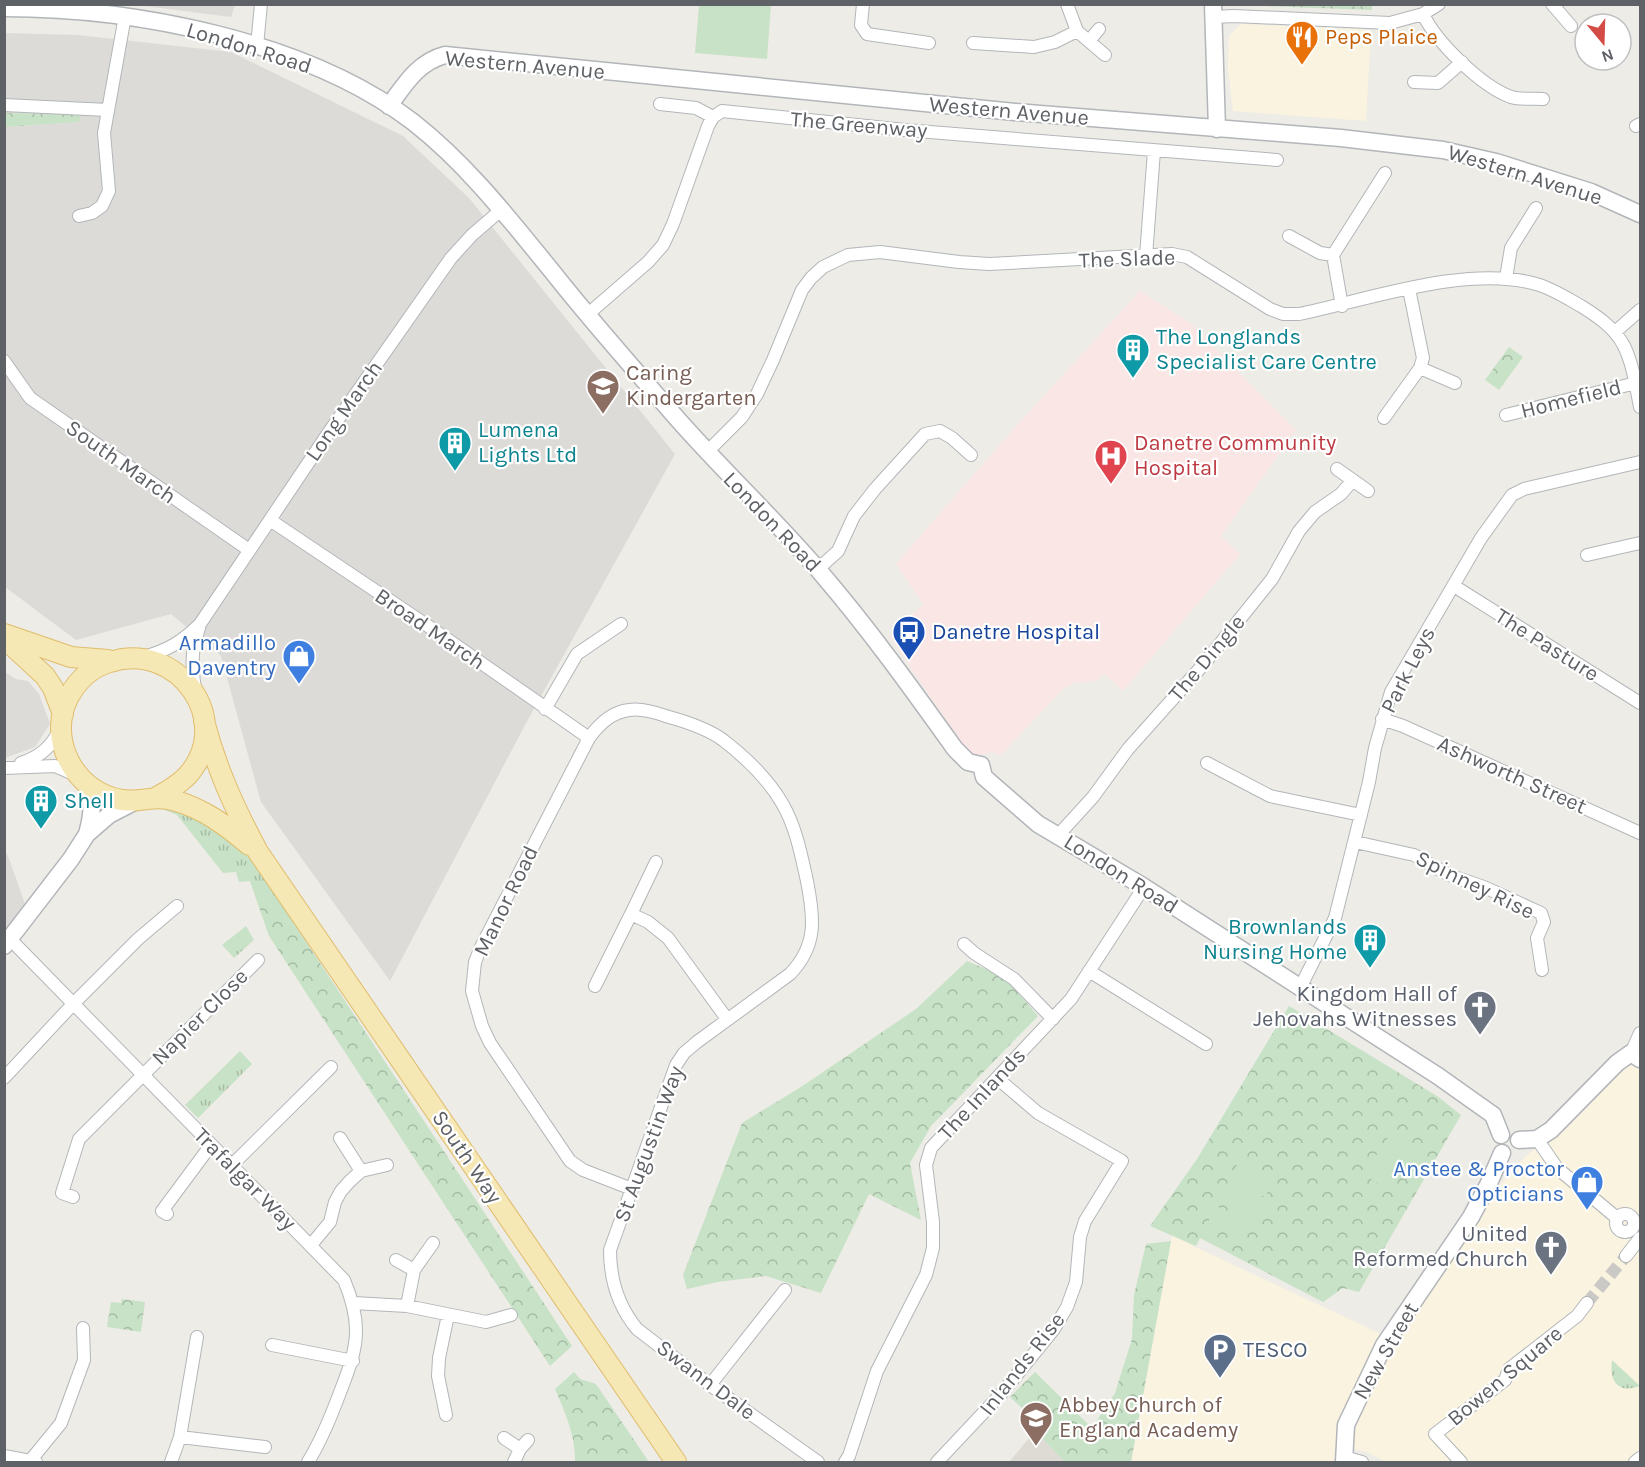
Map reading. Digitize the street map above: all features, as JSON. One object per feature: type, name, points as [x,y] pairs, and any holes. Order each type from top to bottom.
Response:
[{"type":"main road","name":"London Road","points":[[4,8],[40,6],[125,16],[257,46],[297,59],[348,83],[389,106],[438,144],[470,173],[587,315],[706,453],[818,569],[878,642],[956,749],[968,762],[981,765],[984,777],[1038,824],[1143,887],[1438,1076],[1493,1115],[1502,1135]]},
{"type":"main road","points":[[1213,11],[1217,129]]},
{"type":"main road","name":"Western Avenue","points":[[389,106],[421,65],[433,58],[445,55],[992,110],[1341,138],[1443,150],[1496,162],[1591,192],[1641,214]]},
{"type":"main road","points":[[4,636],[71,657],[96,660],[129,658],[156,662],[173,670],[187,682],[197,698],[204,721],[204,740],[198,759],[188,775],[174,788],[157,797],[136,801],[109,815],[87,834],[71,859],[7,943]]},
{"type":"main road","points":[[4,636],[45,676],[53,688],[62,720],[65,752],[91,794],[92,809],[87,834]]},
{"type":"main road","points":[[62,720],[73,691],[89,672],[103,664],[129,658]]},
{"type":"main road","name":"South Way","points":[[204,721],[213,757],[223,782],[258,852],[676,1462]]},
{"type":"main road","points":[[83,780],[110,797],[136,801]]},
{"type":"main road","name":"South Way","points":[[157,797],[173,800],[201,811],[223,824],[258,852]]},
{"type":"main road","points":[[1519,1140],[1537,1139],[1551,1130],[1617,1063],[1636,1056]]},
{"type":"main road","points":[[1508,1132],[1513,1133],[1519,1140],[1520,1146],[1515,1152],[1509,1155],[1502,1153],[1497,1142],[1502,1135],[1508,1132]]},
{"type":"main road","name":"New Street","points":[[1344,1460],[1346,1425],[1384,1345],[1471,1217],[1502,1153]]},
{"type":"street","points":[[257,46],[261,4]]},
{"type":"street","points":[[863,4],[861,25],[867,34],[929,42]]},
{"type":"street","points":[[1067,4],[1077,31],[1105,55]]},
{"type":"street","points":[[1213,11],[1234,16],[1390,23],[1423,14],[1439,4]]},
{"type":"street","points":[[1552,4],[1571,26]]},
{"type":"street","points":[[1423,14],[1430,28],[1485,83],[1513,98],[1543,99]]},
{"type":"street","points":[[79,216],[92,213],[102,206],[109,191],[104,133],[125,16]]},
{"type":"street","points":[[1089,41],[1099,28]]},
{"type":"street","points":[[849,32],[864,29]]},
{"type":"street","points":[[973,43],[1034,47],[1055,42],[1077,31]]},
{"type":"street","points":[[1414,82],[1438,83],[1462,62]]},
{"type":"street","name":"The Greenway","points":[[660,104],[696,108],[713,117],[722,111],[905,130],[1277,160]]},
{"type":"street","points":[[4,105],[108,110]]},
{"type":"street","points":[[587,315],[648,262],[663,245],[713,117]]},
{"type":"street","points":[[1146,256],[1154,151]]},
{"type":"street","points":[[1342,306],[1333,255],[1385,173]]},
{"type":"street","points":[[1506,278],[1512,248],[1536,208]]},
{"type":"street","name":"Long March","points":[[129,658],[170,648],[200,624],[327,435],[451,258],[472,235],[501,210]]},
{"type":"street","points":[[1289,236],[1320,253],[1333,255]]},
{"type":"street","name":"The Slade","points":[[706,453],[742,417],[757,394],[802,290],[812,278],[835,260],[859,253],[880,252],[988,264],[1172,254],[1187,257],[1270,309],[1283,314],[1299,314],[1342,306],[1459,279],[1506,278],[1537,284],[1593,314],[1615,332],[1623,345],[1636,383],[1641,407]]},
{"type":"street","points":[[1384,418],[1420,368],[1423,358],[1409,289]]},
{"type":"street","points":[[1615,332],[1641,310]]},
{"type":"street","name":"South March","points":[[4,361],[30,398],[249,550]]},
{"type":"street","points":[[1420,368],[1455,383]]},
{"type":"street","name":"Homefield","points":[[1506,415],[1636,383]]},
{"type":"street","points":[[818,569],[838,551],[854,516],[925,434],[940,431],[952,438],[971,455]]},
{"type":"street","name":"Park Leys","points":[[1300,986],[1335,918],[1355,842],[1382,719],[1391,692],[1481,538],[1512,495],[1524,489],[1641,462]]},
{"type":"street","points":[[1337,469],[1368,491]]},
{"type":"street","name":"The Dingle","points":[[1060,837],[1062,831],[1093,797],[1128,749],[1203,665],[1272,579],[1299,531],[1315,512],[1341,494],[1353,480]]},
{"type":"street","name":"Broad March","points":[[270,520],[589,738]]},
{"type":"street","points":[[1587,555],[1641,543]]},
{"type":"street","name":"The Pasture","points":[[1454,586],[1641,704]]},
{"type":"street","name":"Long March","points":[[197,698],[192,651],[200,624]]},
{"type":"street","points":[[545,709],[576,654],[621,624]]},
{"type":"street","name":"St Augustin Way","points":[[589,738],[606,720],[630,710],[651,711],[706,730],[722,739],[772,788],[793,825],[810,895],[813,922],[808,951],[790,974],[697,1042],[684,1053],[676,1065],[610,1250],[613,1282]]},
{"type":"street","name":"Ashworth Street","points":[[1382,719],[1403,726],[1641,833]]},
{"type":"street","points":[[5,768],[40,754],[55,740],[62,720]]},
{"type":"street","name":"Manor Road","points":[[589,738],[481,947],[476,962],[472,991],[475,1008],[490,1043],[570,1161],[583,1170],[632,1189]]},
{"type":"street","points":[[1208,763],[1270,796],[1361,815]]},
{"type":"street","points":[[5,768],[55,766],[83,780]]},
{"type":"street","name":"Spinney Rise","points":[[1355,842],[1414,855],[1449,875],[1484,887],[1541,914],[1544,922],[1537,938],[1542,970]]},
{"type":"street","points":[[595,986],[656,862]]},
{"type":"street","name":"The Inlands","points":[[845,1462],[877,1371],[926,1275],[933,1248],[933,1222],[926,1165],[931,1148],[1071,999],[1143,887]]},
{"type":"street","points":[[4,1078],[138,939],[177,906]]},
{"type":"street","points":[[631,914],[648,922],[668,938],[727,1019]]},
{"type":"street","name":"Trafalgar Way","points":[[7,943],[74,1003],[344,1280],[354,1303],[357,1341],[353,1360],[325,1434],[308,1462]]},
{"type":"street","points":[[964,944],[1014,979],[1053,1019]]},
{"type":"street","name":"Napier Close","points":[[73,1197],[62,1193],[79,1139],[258,960]]},
{"type":"street","points":[[1089,971],[1206,1044]]},
{"type":"street","points":[[1636,1056],[1641,1033]]},
{"type":"street","points":[[231,1166],[331,1067]]},
{"type":"street","name":"Inlands Rise","points":[[937,1462],[1001,1394],[1054,1329],[1067,1307],[1077,1282],[1080,1237],[1085,1221],[1122,1161],[1038,1113],[997,1078]]},
{"type":"street","points":[[339,1137],[361,1171]]},
{"type":"street","points":[[1537,1139],[1557,1168],[1617,1218],[1627,1214],[1633,1219],[1638,1234],[1626,1256]]},
{"type":"street","points":[[167,1214],[162,1211],[211,1145]]},
{"type":"street","points":[[311,1245],[330,1222],[335,1202],[341,1191],[361,1171],[387,1165]]},
{"type":"street","points":[[407,1306],[414,1270],[433,1243]]},
{"type":"street","points":[[396,1260],[414,1270]]},
{"type":"street","name":"Swann Dale","points":[[613,1282],[617,1297],[628,1318],[637,1329],[710,1385],[818,1462]]},
{"type":"street","points":[[710,1385],[785,1290]]},
{"type":"street","points":[[354,1303],[407,1306],[486,1322],[511,1315]]},
{"type":"street","name":"Bowen Square","points":[[1461,1462],[1436,1434],[1505,1380],[1509,1369],[1577,1316],[1587,1303]]},
{"type":"street","points":[[446,1415],[438,1377],[439,1358],[448,1315]]},
{"type":"street","points":[[4,1456],[33,1462],[61,1423],[84,1360],[83,1328]]},
{"type":"street","points":[[171,1462],[180,1437],[197,1337]]},
{"type":"street","points":[[272,1345],[353,1360]]},
{"type":"street","points":[[180,1437],[265,1447]]},
{"type":"street","points":[[504,1438],[524,1444],[514,1462]]},
{"type":"street","points":[[1635,1462],[1641,1458]]},
{"type":"street","points":[[1344,1460],[1362,1462]]},
{"type":"shaded area","points":[[235,4],[231,17],[137,5]]},
{"type":"shaded area","points":[[1241,24],[1371,30],[1366,121],[1233,111],[1228,68],[1229,36]]},
{"type":"shaded area","points":[[5,33],[78,35],[231,52],[403,136],[469,198],[675,454],[524,727],[390,981],[261,802],[221,656],[171,614],[76,640],[5,587],[5,127],[79,122],[80,114],[5,113]]},
{"type":"shaded area","name":"Danetre Community Hospital","points":[[1140,291],[1190,323],[1296,430],[1221,536],[1240,554],[1123,691],[1105,674],[1095,681],[1073,683],[1063,689],[1000,756],[993,751],[982,755],[968,753],[890,637],[923,604],[896,564],[1009,434]]},
{"type":"shaded area","points":[[5,672],[16,679],[28,681],[39,694],[50,724],[35,747],[5,758]]},
{"type":"shaded area","points":[[4,850],[25,904],[13,932],[5,926]]},
{"type":"shaded area","points":[[1640,1063],[1640,1462],[1386,1462],[1367,1452],[1352,1449],[1357,1421],[1393,1347],[1467,1234],[1478,1209],[1526,1156],[1569,1122],[1620,1069]]},
{"type":"shaded area","name":"TESCO","points":[[1172,1236],[1381,1334],[1345,1406],[1336,1437],[1337,1462],[1131,1462]]},
{"type":"shaded area","name":"Abbey Church of England Academy","points":[[1035,1431],[1065,1462],[1009,1462]]},
{"type":"green space","points":[[1372,4],[1372,10],[1240,5]]},
{"type":"green space","points":[[699,5],[771,5],[767,59],[695,53]]},
{"type":"green space","points":[[5,113],[81,114],[79,122],[5,127]]},
{"type":"green space","points":[[1509,347],[1523,357],[1499,390],[1485,380]]},
{"type":"green space","points":[[153,805],[183,806],[230,836],[268,879],[299,931],[253,890],[250,881],[239,882],[236,872],[223,873],[177,815]]},
{"type":"green space","points":[[253,890],[299,931],[572,1346],[550,1366],[269,936]]},
{"type":"green space","points":[[246,926],[254,940],[234,958],[222,945]]},
{"type":"green space","points":[[967,961],[1005,977],[1038,1016],[931,1126],[910,1163],[921,1220],[869,1194],[821,1293],[766,1276],[718,1282],[687,1289],[683,1275],[742,1123],[801,1087],[916,1009]]},
{"type":"green space","points":[[1289,1006],[1437,1096],[1461,1115],[1359,1292],[1343,1288],[1323,1302],[1200,1238],[1196,1246],[1150,1226],[1197,1159]]},
{"type":"green space","points":[[240,1051],[252,1064],[198,1118],[185,1105]]},
{"type":"green space","points":[[1390,1134],[1396,1138],[1404,1138],[1420,1154],[1407,1171],[1403,1171],[1385,1189],[1364,1174]]},
{"type":"green space","points":[[1238,1163],[1273,1181],[1265,1197],[1229,1179]]},
{"type":"green space","points":[[1227,1184],[1262,1203],[1254,1219],[1218,1201]]},
{"type":"green space","points":[[1216,1206],[1252,1224],[1244,1241],[1208,1222]]},
{"type":"green space","points":[[1171,1241],[1131,1462],[1065,1462],[1035,1431],[1036,1421],[1010,1397],[1035,1372],[1092,1428],[1115,1393],[1132,1339],[1134,1295],[1146,1244]]},
{"type":"green space","points":[[122,1299],[145,1302],[141,1332],[107,1327],[111,1302],[121,1303]]},
{"type":"green space","points":[[1612,1360],[1640,1386],[1626,1388],[1617,1384],[1612,1374]]},
{"type":"green space","points":[[574,1372],[580,1379],[596,1384],[649,1462],[575,1462],[572,1434],[555,1389]]},
{"type":"tunnel","points":[[1587,1303],[1626,1256]]},
{"type":"place","name":"Peps Plaice","points":[[1302,66]]},
{"type":"place","name":"The Longlands Specialist Care Centre","points":[[1133,379]]},
{"type":"place","name":"Caring Kindergarten","points":[[603,415]]},
{"type":"place","name":"Lumena Lights Ltd","points":[[455,472]]},
{"type":"place","name":"Danetre Community Hospital","points":[[1111,485]]},
{"type":"place","name":"Danetre Hospital","points":[[909,661]]},
{"type":"place","name":"Armadillo Daventry","points":[[299,685]]},
{"type":"place","name":"Shell","points":[[41,830]]},
{"type":"place","name":"Brownlands Nursing Home","points":[[1370,969]]},
{"type":"place","name":"Kingdom Hall of Jehovahs Witnesses","points":[[1480,1036]]},
{"type":"place","name":"Anstee & Proctor Opticians","points":[[1587,1211]]},
{"type":"place","name":"United Reformed Church","points":[[1551,1276]]},
{"type":"place","name":"TESCO","points":[[1220,1379]]},
{"type":"place","name":"Abbey Church of England Academy","points":[[1036,1447]]}]
